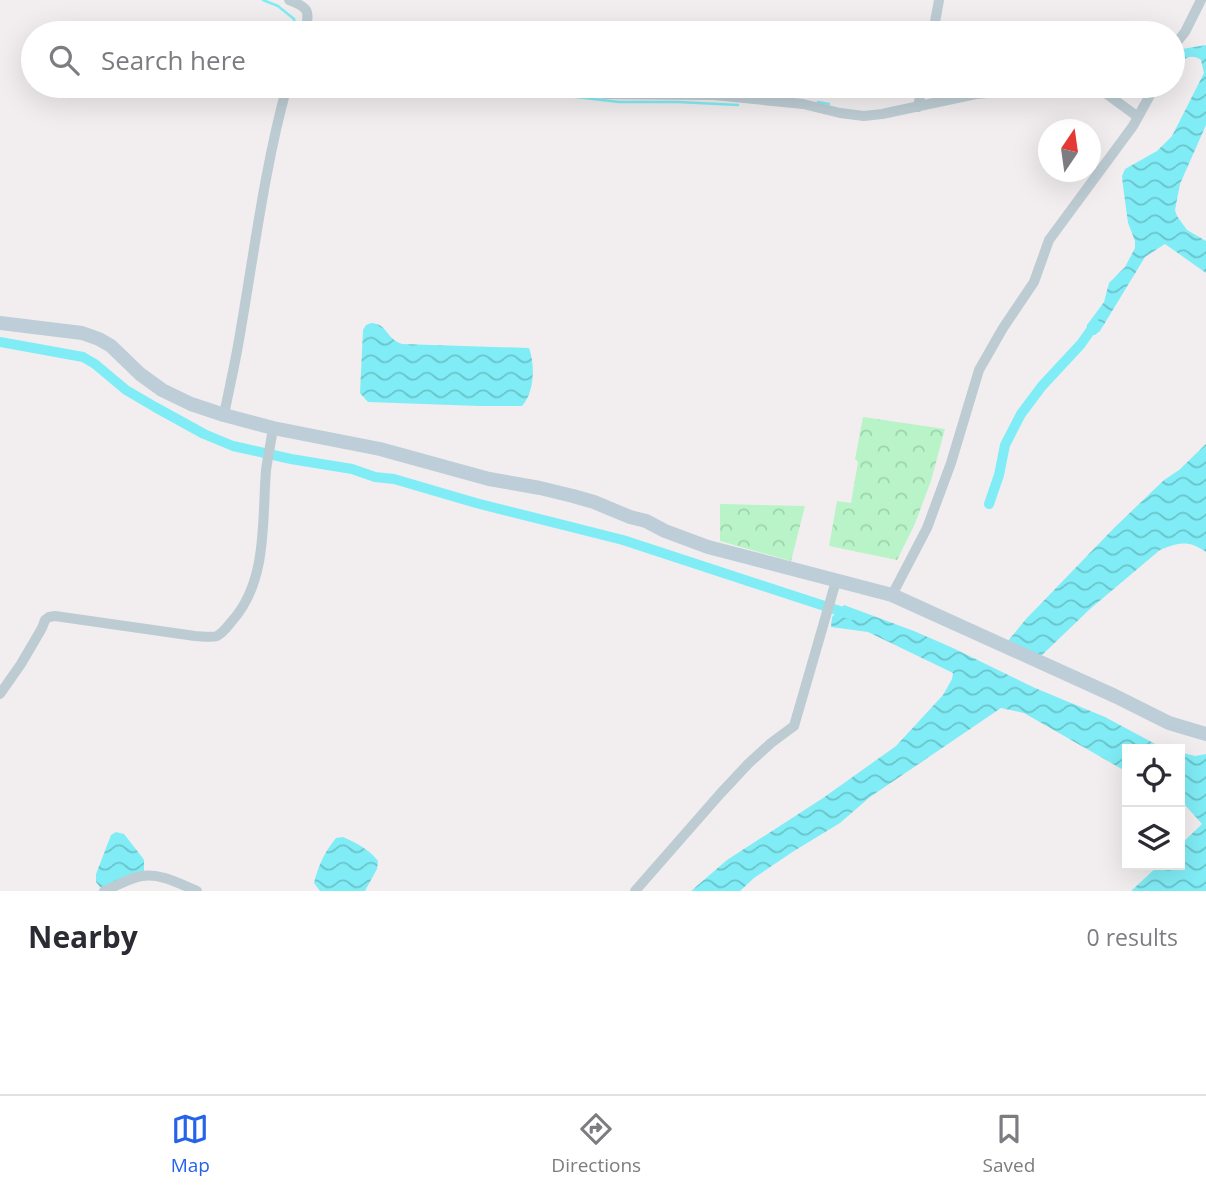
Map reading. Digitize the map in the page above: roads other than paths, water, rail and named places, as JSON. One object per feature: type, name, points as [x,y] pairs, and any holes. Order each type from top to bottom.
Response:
[{"type":"main road","points":[[0,323],[82,333],[99,339],[111,346],[140,374],[162,390],[191,404],[272,431],[380,449],[489,479],[573,496],[646,521],[708,547],[835,586],[892,595],[1169,723],[1206,734]]},
{"type":"street","points":[[289,0],[307,9],[307,21]]},
{"type":"street","points":[[935,21],[939,0]]},
{"type":"street","points":[[1185,32],[1200,2]]},
{"type":"street","points":[[224,415],[263,190],[284,98]]},
{"type":"street","points":[[743,98],[803,104],[864,116],[958,98]]},
{"type":"street","points":[[918,107],[920,98]]},
{"type":"street","points":[[1112,98],[1138,117]]},
{"type":"street","points":[[892,595],[927,528],[951,463],[979,370],[1034,282],[1049,240],[1133,126],[1148,98]]},
{"type":"street","points":[[0,694],[49,617],[195,636],[216,636],[226,629],[246,602],[258,564],[272,431]]},
{"type":"street","points":[[635,891],[739,774],[765,748],[794,726],[835,586]]},
{"type":"street","points":[[104,891],[143,876],[166,878],[197,891]]},
{"type":"water","points":[[1206,45],[1206,125],[1180,184],[1175,210],[1187,230],[1206,241],[1206,273],[1165,244],[1145,257],[1100,331],[1095,335],[1087,333],[1087,325],[1104,302],[1109,283],[1125,267],[1135,248],[1128,223],[1122,176],[1125,169],[1157,151],[1172,136],[1204,73],[1201,60],[1194,57],[1185,59],[1185,48]]},
{"type":"water","points":[[371,323],[381,326],[402,344],[529,348],[533,378],[526,400],[522,406],[368,402],[360,393],[363,330]]},
{"type":"water","points":[[1206,444],[1206,552],[1184,544],[1160,550],[1090,609],[1041,656],[1008,641],[1114,528]]},
{"type":"water","points":[[844,605],[914,631],[1035,688],[1105,717],[1155,744],[1122,744],[1122,769],[1024,713],[1001,708],[870,797],[840,823],[754,878],[740,891],[691,891],[727,860],[823,798],[896,746],[943,695],[952,679],[953,673],[868,632],[831,627],[832,617]]},
{"type":"water","points":[[1185,753],[1195,756],[1206,754],[1206,891],[1131,891],[1154,870],[1185,870],[1185,840],[1202,824],[1185,805]]},
{"type":"water","points":[[116,832],[124,834],[142,857],[144,871],[103,888],[96,882],[96,874],[111,835]]},
{"type":"water","points":[[343,837],[371,853],[378,861],[377,869],[365,891],[320,891],[314,883],[320,865],[336,838]]},
{"type":"waterway","points":[[263,0],[278,6],[294,21]]},
{"type":"waterway","points":[[585,98],[619,102],[738,105]]},
{"type":"waterway","points":[[818,102],[829,104]]},
{"type":"waterway","points":[[989,504],[1005,445],[1021,414],[1095,324]]},
{"type":"waterway","points":[[0,342],[83,357],[126,390],[204,434],[233,446],[394,479],[623,540],[852,615]]}]
